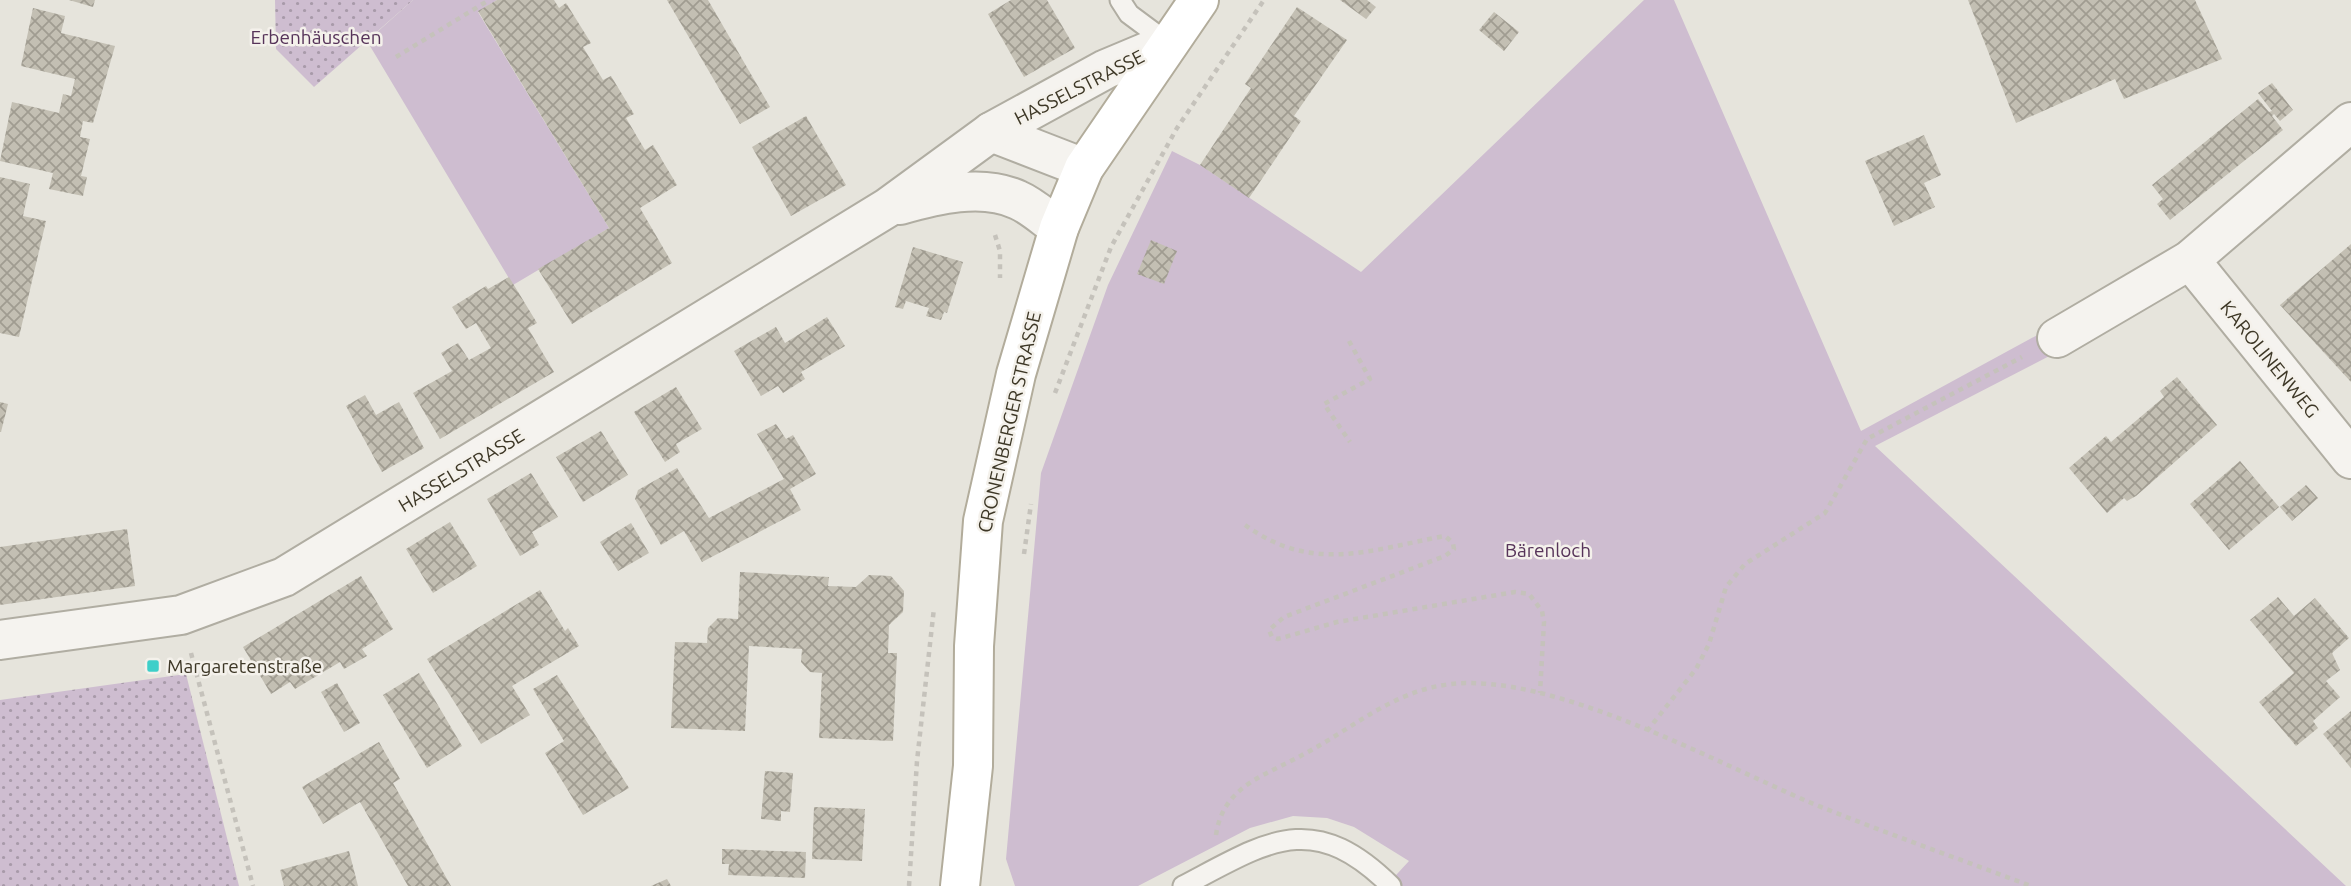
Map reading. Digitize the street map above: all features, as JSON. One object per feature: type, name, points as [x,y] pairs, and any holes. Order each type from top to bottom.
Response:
[{"type":"main road","name":"CRONENBERGER STRASSE","points":[[960,886],[973,766],[974,646],[984,521],[1016,374],[1059,228],[1084,168],[1199,0]]},
{"type":"street","name":"HASSELSTRASSE","points":[[0,640],[181,615],[284,577],[887,208],[991,132],[1106,69],[1168,43]]},
{"type":"street","points":[[2057,338],[2190,260],[2351,122]]},
{"type":"street","name":"HASSELSTRASSE","points":[[991,132],[1084,168]]},
{"type":"street","name":"HASSELSTRASSE","points":[[887,208],[933,196],[990,192],[1018,200],[1059,228]]},
{"type":"street","name":"KAROLINENWEG","points":[[2190,260],[2351,458]]},
{"type":"lane","points":[[1120,0],[1129,14],[1168,43]]},
{"type":"lane","points":[[1183,886],[1271,842],[1299,839],[1324,842],[1347,850],[1391,886]]},
{"type":"path","points":[[396,57],[489,0]]},
{"type":"path","points":[[1053,405],[1111,247],[1177,128],[1264,0]]},
{"type":"path","points":[[1647,731],[1696,669],[1709,644],[1726,587],[1745,564],[1825,513],[1867,439],[2057,338]]},
{"type":"path","points":[[1349,341],[1370,379],[1324,404],[1350,442]]},
{"type":"path","points":[[1023,565],[1032,499]]},
{"type":"path","points":[[1245,525],[1268,542],[1289,550],[1324,555],[1355,553],[1445,536],[1454,548],[1445,556],[1284,617],[1269,630],[1272,637],[1278,639],[1380,614],[1515,592],[1529,594],[1542,611],[1544,622],[1540,693]]},
{"type":"path","points":[[181,615],[253,886]]},
{"type":"path","points":[[1227,863],[1215,847],[1225,806],[1248,782],[1324,743],[1353,722],[1409,696],[1448,685],[1506,685],[1540,693],[1647,731],[1811,803],[2031,886]]},
{"type":"green space","name":"Erbenhäuschen","points":[[275,0],[413,0],[314,87],[276,49]]},
{"type":"green space","points":[[413,0],[497,0],[478,12],[609,228],[513,285],[367,41]]},
{"type":"green space","name":"Bärenloch","points":[[1644,0],[1674,0],[1861,431],[2052,327],[2063,349],[1875,446],[2346,886],[1386,886],[1409,861],[1354,827],[1327,818],[1293,816],[1250,828],[1138,886],[1015,886],[1006,859],[1041,473],[1108,285],[1172,151],[1200,165],[1361,272]]},
{"type":"green space","points":[[186,674],[239,886],[0,886],[0,700]]},
{"type":"building","points":[[69,0],[95,0],[93,7]]},
{"type":"building","points":[[497,0],[554,0],[559,8],[566,3],[591,43],[583,47],[603,80],[611,76],[634,114],[626,118],[645,150],[653,145],[677,185],[640,208],[672,263],[572,324],[538,269],[609,228],[478,11]]},
{"type":"building","points":[[667,0],[708,0],[770,107],[740,124]]},
{"type":"building","points":[[1011,0],[1047,0],[1075,48],[1024,77],[988,14]]},
{"type":"building","points":[[1340,0],[1367,0],[1376,7],[1366,19]]},
{"type":"building","points":[[1968,0],[2195,0],[2222,59],[2124,99],[2115,79],[2016,123]]},
{"type":"building","points":[[1297,7],[1347,40],[1294,116],[1301,121],[1249,198],[1200,165],[1251,88],[1245,84]]},
{"type":"building","points":[[33,8],[65,16],[61,33],[115,46],[93,123],[83,121],[80,137],[90,139],[81,176],[87,177],[83,196],[49,189],[53,173],[0,161],[12,102],[59,113],[63,94],[71,96],[75,79],[21,66]]},
{"type":"building","points":[[1494,12],[1519,32],[1504,51],[1479,30]]},
{"type":"building","points":[[2272,83],[2293,110],[2280,121],[2274,114],[2272,116],[2283,130],[2170,220],[2157,204],[2163,199],[2152,185],[2258,99],[2269,112],[2272,111],[2258,93]]},
{"type":"building","points":[[806,116],[846,185],[791,216],[752,147]]},
{"type":"building","points":[[1924,135],[1941,175],[1924,183],[1935,207],[1894,226],[1865,161]]},
{"type":"building","points":[[0,177],[30,184],[23,216],[46,221],[19,337],[0,333]]},
{"type":"building","points":[[1151,240],[1177,251],[1164,284],[1137,274]]},
{"type":"building","points":[[2351,244],[2351,382],[2280,305]]},
{"type":"building","points":[[913,247],[963,262],[947,313],[944,312],[941,320],[926,316],[929,308],[906,301],[903,309],[895,307]]},
{"type":"building","points":[[509,277],[537,323],[528,328],[554,372],[440,439],[413,393],[452,371],[441,353],[458,343],[469,360],[491,348],[476,323],[466,329],[452,307],[486,286],[488,289]]},
{"type":"building","points":[[827,317],[845,346],[801,372],[805,379],[783,393],[778,386],[761,396],[734,351],[776,327],[785,343]]},
{"type":"building","points":[[2177,377],[2217,425],[2136,496],[2127,501],[2124,498],[2107,513],[2069,468],[2106,436],[2111,442],[2164,397],[2160,391]]},
{"type":"building","points":[[676,387],[702,429],[676,444],[680,452],[665,462],[634,412]]},
{"type":"building","points":[[365,395],[376,415],[399,402],[424,448],[382,472],[346,406]]},
{"type":"building","points":[[0,402],[8,404],[1,432],[0,432]]},
{"type":"building","points":[[776,424],[786,439],[793,435],[816,474],[790,489],[801,510],[702,562],[684,531],[661,545],[635,499],[638,490],[677,468],[709,518],[784,479],[757,434]]},
{"type":"building","points":[[601,431],[628,475],[583,502],[556,457]]},
{"type":"building","points":[[2240,461],[2279,507],[2229,550],[2190,504]]},
{"type":"building","points":[[531,473],[558,517],[532,532],[539,545],[520,556],[487,499]]},
{"type":"building","points":[[2306,485],[2318,498],[2292,521],[2280,507]]},
{"type":"building","points":[[450,522],[477,566],[433,593],[406,549]]},
{"type":"building","points":[[631,523],[649,553],[618,571],[600,542]]},
{"type":"building","points":[[127,529],[135,586],[0,605],[0,547]]},
{"type":"building","points":[[740,572],[829,577],[828,586],[856,587],[869,575],[891,576],[904,591],[903,612],[889,625],[888,653],[897,653],[893,741],[819,738],[822,673],[810,672],[801,662],[802,649],[749,646],[745,731],[671,728],[675,642],[707,643],[708,628],[718,618],[738,619]]},
{"type":"building","points":[[361,576],[393,629],[362,649],[367,656],[344,669],[340,662],[295,689],[290,682],[271,694],[243,647]]},
{"type":"building","points":[[540,590],[565,631],[568,628],[579,646],[512,686],[530,715],[481,744],[427,659]]},
{"type":"building","points":[[2278,597],[2294,616],[2315,598],[2349,638],[2332,653],[2340,670],[2326,681],[2340,697],[2313,721],[2318,728],[2296,746],[2259,702],[2294,673],[2250,620]]},
{"type":"building","points":[[419,673],[462,746],[427,768],[383,695]]},
{"type":"building","points":[[557,675],[629,788],[583,815],[545,753],[564,741],[533,689]]},
{"type":"building","points":[[337,683],[360,723],[344,732],[321,692]]},
{"type":"building","points":[[2351,711],[2351,768],[2323,734]]},
{"type":"building","points":[[379,742],[400,779],[393,783],[451,886],[408,886],[360,802],[323,824],[302,787]]},
{"type":"building","points":[[765,771],[793,773],[790,812],[781,811],[781,821],[761,819]]},
{"type":"building","points":[[814,807],[865,809],[862,861],[812,859]]},
{"type":"building","points":[[722,849],[806,852],[805,878],[728,875],[729,864],[722,864]]},
{"type":"building","points":[[349,851],[358,886],[284,886],[280,870]]},
{"type":"building","points":[[667,879],[671,886],[651,886]]},
{"type":"place","name":"Margaretenstraße","points":[[153,666]]}]
